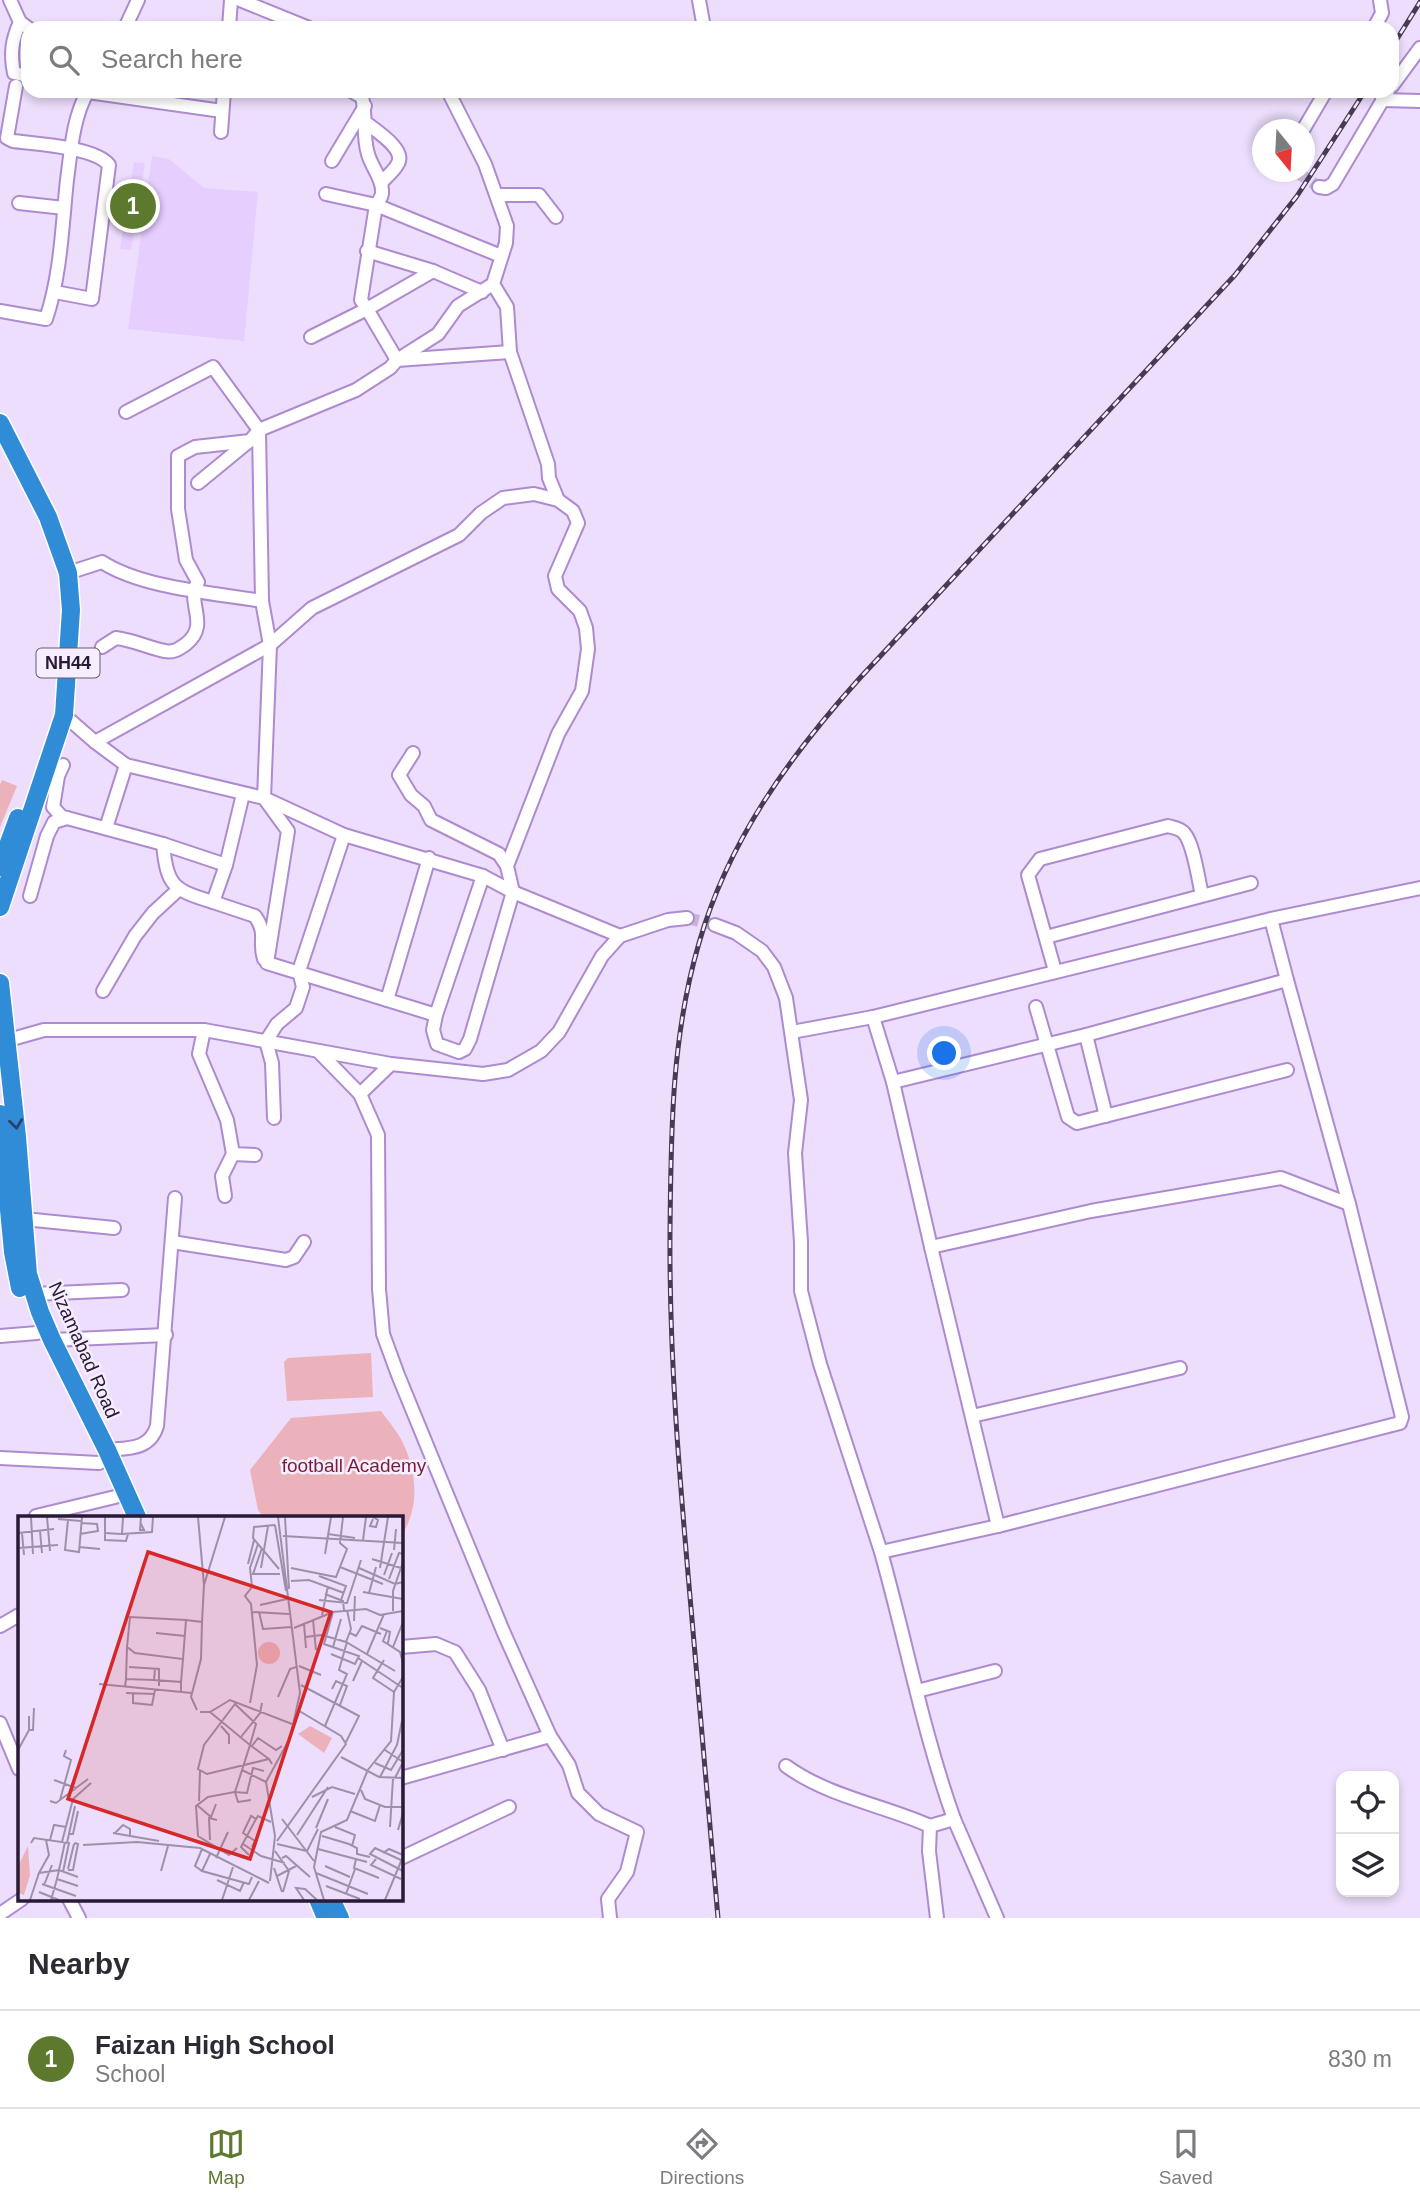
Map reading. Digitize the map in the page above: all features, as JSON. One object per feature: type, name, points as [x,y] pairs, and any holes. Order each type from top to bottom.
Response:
[{"type":"highway","name":"NH44","points":[[0,423],[48,517],[68,573],[71,610],[64,715],[0,907]]},
{"type":"highway","name":"NH44","points":[[0,442],[21,483],[55,565],[63,592],[57,697],[51,723],[0,867]]},
{"type":"highway","name":"Nizamabad Road","points":[[0,984],[17,1137],[28,1274],[45,1336],[103,1456],[136,1516]]},
{"type":"highway","name":"Nizamabad Road","points":[[0,1114],[17,1277],[33,1326],[45,1336]]},
{"type":"highway","name":"Nizamabad Road","points":[[103,1456],[124,1516]]},
{"type":"street","points":[[10,0],[22,21]]},
{"type":"street","points":[[128,21],[138,0]]},
{"type":"street","points":[[230,21],[231,0]]},
{"type":"street","points":[[240,0],[292,21]]},
{"type":"street","points":[[699,0],[703,21]]},
{"type":"street","points":[[1378,21],[1382,13],[1380,0]]},
{"type":"street","points":[[21,28],[14,34],[5,55],[14,73],[21,74]]},
{"type":"street","points":[[1399,76],[1420,48]]},
{"type":"street","points":[[16,86],[7,138],[71,149],[102,158],[109,165],[92,299],[55,292]]},
{"type":"street","points":[[1399,97],[1420,101]]},
{"type":"street","points":[[0,311],[46,319],[55,292],[71,149],[84,98]]},
{"type":"street","points":[[130,98],[222,111]]},
{"type":"street","points":[[221,132],[223,98]]},
{"type":"street","points":[[362,98],[365,106],[365,142],[381,183],[382,195],[376,205],[361,300],[397,360]]},
{"type":"street","points":[[198,483],[259,430],[356,390],[390,368],[397,360],[438,334],[458,306],[488,288],[501,256],[507,226],[485,164],[452,98]]},
{"type":"street","points":[[1309,119],[1322,98]]},
{"type":"street","points":[[1319,187],[1326,188],[1332,184],[1383,98]]},
{"type":"street","points":[[332,160],[365,106]]},
{"type":"street","points":[[365,122],[396,148],[400,155],[399,163],[381,183]]},
{"type":"street","points":[[326,194],[376,205],[501,256]]},
{"type":"street","points":[[497,195],[539,195],[556,216]]},
{"type":"street","points":[[19,203],[64,208]]},
{"type":"street","points":[[367,251],[488,288],[507,307],[510,352],[558,500]]},
{"type":"street","points":[[311,337],[433,271]]},
{"type":"street","points":[[397,360],[510,352]]},
{"type":"street","points":[[126,412],[213,367],[259,430],[262,601],[270,645],[264,797],[288,831],[267,962]]},
{"type":"street","points":[[102,647],[117,638],[134,640],[168,652],[178,650],[190,640],[198,628],[195,589],[198,582],[186,559],[178,509],[178,456],[195,447],[248,442]]},
{"type":"street","points":[[94,742],[270,645],[312,608],[459,535],[481,513],[503,498],[534,494],[558,500],[573,511],[578,523],[555,576],[558,589],[580,611],[586,628],[588,649],[582,691],[558,734],[507,866]]},
{"type":"street","points":[[68,573],[102,562],[111,569],[157,584],[262,601]]},
{"type":"street","points":[[64,715],[94,742],[126,765],[264,797],[344,835],[483,876],[513,892],[620,936]]},
{"type":"street","points":[[413,753],[400,775],[411,795],[424,806],[431,820],[499,853],[507,866],[513,892],[470,1039],[462,1052],[442,1048],[437,1044],[433,1030],[483,876]]},
{"type":"street","points":[[63,765],[58,776],[53,807],[62,817],[163,844],[226,865]]},
{"type":"street","points":[[106,828],[126,765]]},
{"type":"street","points":[[213,902],[226,865],[243,794]]},
{"type":"street","points":[[30,896],[47,836],[54,822],[67,818]]},
{"type":"street","points":[[1055,971],[1028,875],[1040,859],[1168,827],[1178,828],[1188,840],[1202,895]]},
{"type":"street","points":[[274,1118],[272,1063],[266,1041],[276,1024],[296,1009],[303,987],[299,971],[344,835]]},
{"type":"street","points":[[163,844],[167,873],[184,893],[255,916],[263,932],[262,952],[267,962],[436,1015]]},
{"type":"street","points":[[387,1000],[429,858]]},
{"type":"street","points":[[1046,937],[1251,883]]},
{"type":"street","points":[[792,1032],[873,1017],[1271,919],[1420,888]]},
{"type":"street","points":[[103,991],[135,936],[153,913],[179,889]]},
{"type":"street","points":[[5,1041],[44,1030],[204,1030],[391,1064],[483,1074],[508,1070],[541,1051],[559,1032],[602,956],[620,936],[668,920],[687,918]]},
{"type":"street","points":[[881,1552],[998,1526],[1400,1423],[1402,1417],[1349,1204],[1271,919]]},
{"type":"street","points":[[715,925],[736,933],[762,951],[774,967],[786,998],[801,1100],[795,1153],[801,1242],[801,1291],[820,1364],[881,1552],[935,1766],[954,1819],[997,1918]]},
{"type":"street","points":[[893,1083],[1086,1035],[1287,980]]},
{"type":"street","points":[[1036,1007],[1068,1117],[1077,1123],[1287,1070]]},
{"type":"street","points":[[873,1017],[893,1083],[998,1526]]},
{"type":"street","points":[[204,1030],[199,1054],[227,1120],[233,1154],[222,1176],[225,1196]]},
{"type":"street","points":[[1086,1035],[1106,1116]]},
{"type":"street","points":[[317,1051],[360,1094],[378,1135],[380,1185],[377,1254],[383,1334],[503,1631],[550,1736],[569,1765],[578,1793],[599,1814],[637,1832],[627,1872],[608,1899],[600,1918]]},
{"type":"street","points":[[360,1094],[391,1064]]},
{"type":"street","points":[[233,1154],[255,1155]]},
{"type":"street","points":[[931,1247],[1091,1211],[1282,1178],[1349,1204]]},
{"type":"street","points":[[0,1458],[103,1456],[143,1445],[155,1435],[166,1335],[175,1198]]},
{"type":"street","points":[[24,1219],[114,1228]]},
{"type":"street","points":[[172,1242],[286,1260],[294,1257],[304,1242]]},
{"type":"street","points":[[34,1294],[122,1290]]},
{"type":"street","points":[[0,1336],[166,1335]]},
{"type":"street","points":[[972,1416],[1180,1368]]},
{"type":"street","points":[[36,1516],[115,1497]]},
{"type":"street","points":[[0,1626],[18,1617]]},
{"type":"street","points":[[402,1647],[436,1644],[455,1652],[479,1690],[503,1750]]},
{"type":"street","points":[[917,1691],[995,1671]]},
{"type":"street","points":[[0,1723],[3,1737],[18,1767]]},
{"type":"street","points":[[402,1778],[550,1736]]},
{"type":"street","points":[[786,1766],[800,1776],[838,1793],[930,1826],[954,1819]]},
{"type":"street","points":[[402,1858],[509,1807]]},
{"type":"street","points":[[930,1826],[929,1852],[937,1918]]},
{"type":"street","points":[[608,1899],[610,1918]]},
{"type":"street","points":[[0,1914],[21,1900]]},
{"type":"street","points":[[70,1900],[79,1918]]},
{"type":"shaded area","points":[[152,156],[169,159],[204,188],[258,192],[244,341],[128,329]]},
{"type":"shaded area","points":[[134,162],[145,163],[131,250],[120,249]]},
{"type":"green space","points":[[2,780],[17,786],[0,827],[0,785]]},
{"type":"green space","points":[[371,1353],[373,1397],[287,1401],[284,1362],[288,1358]]},
{"type":"green space","name":"football Academy","points":[[381,1411],[403,1443],[414,1478],[414,1502],[402,1534],[402,1516],[262,1516],[258,1510],[250,1470],[291,1418]]},
{"type":"tunnel","points":[[1312,182],[1319,187]]},
{"type":"tunnel","points":[[687,918],[715,925]]},
{"type":"railway","points":[[1399,36],[1420,2]]},
{"type":"railway","points":[[718,1918],[679,1467],[670,1279],[674,1086],[690,979],[711,906],[726,870],[764,802],[785,770],[833,709],[1235,275],[1297,196],[1360,98]]},
{"type":"place","name":"Faizan High School","points":[[133,206]]}]
